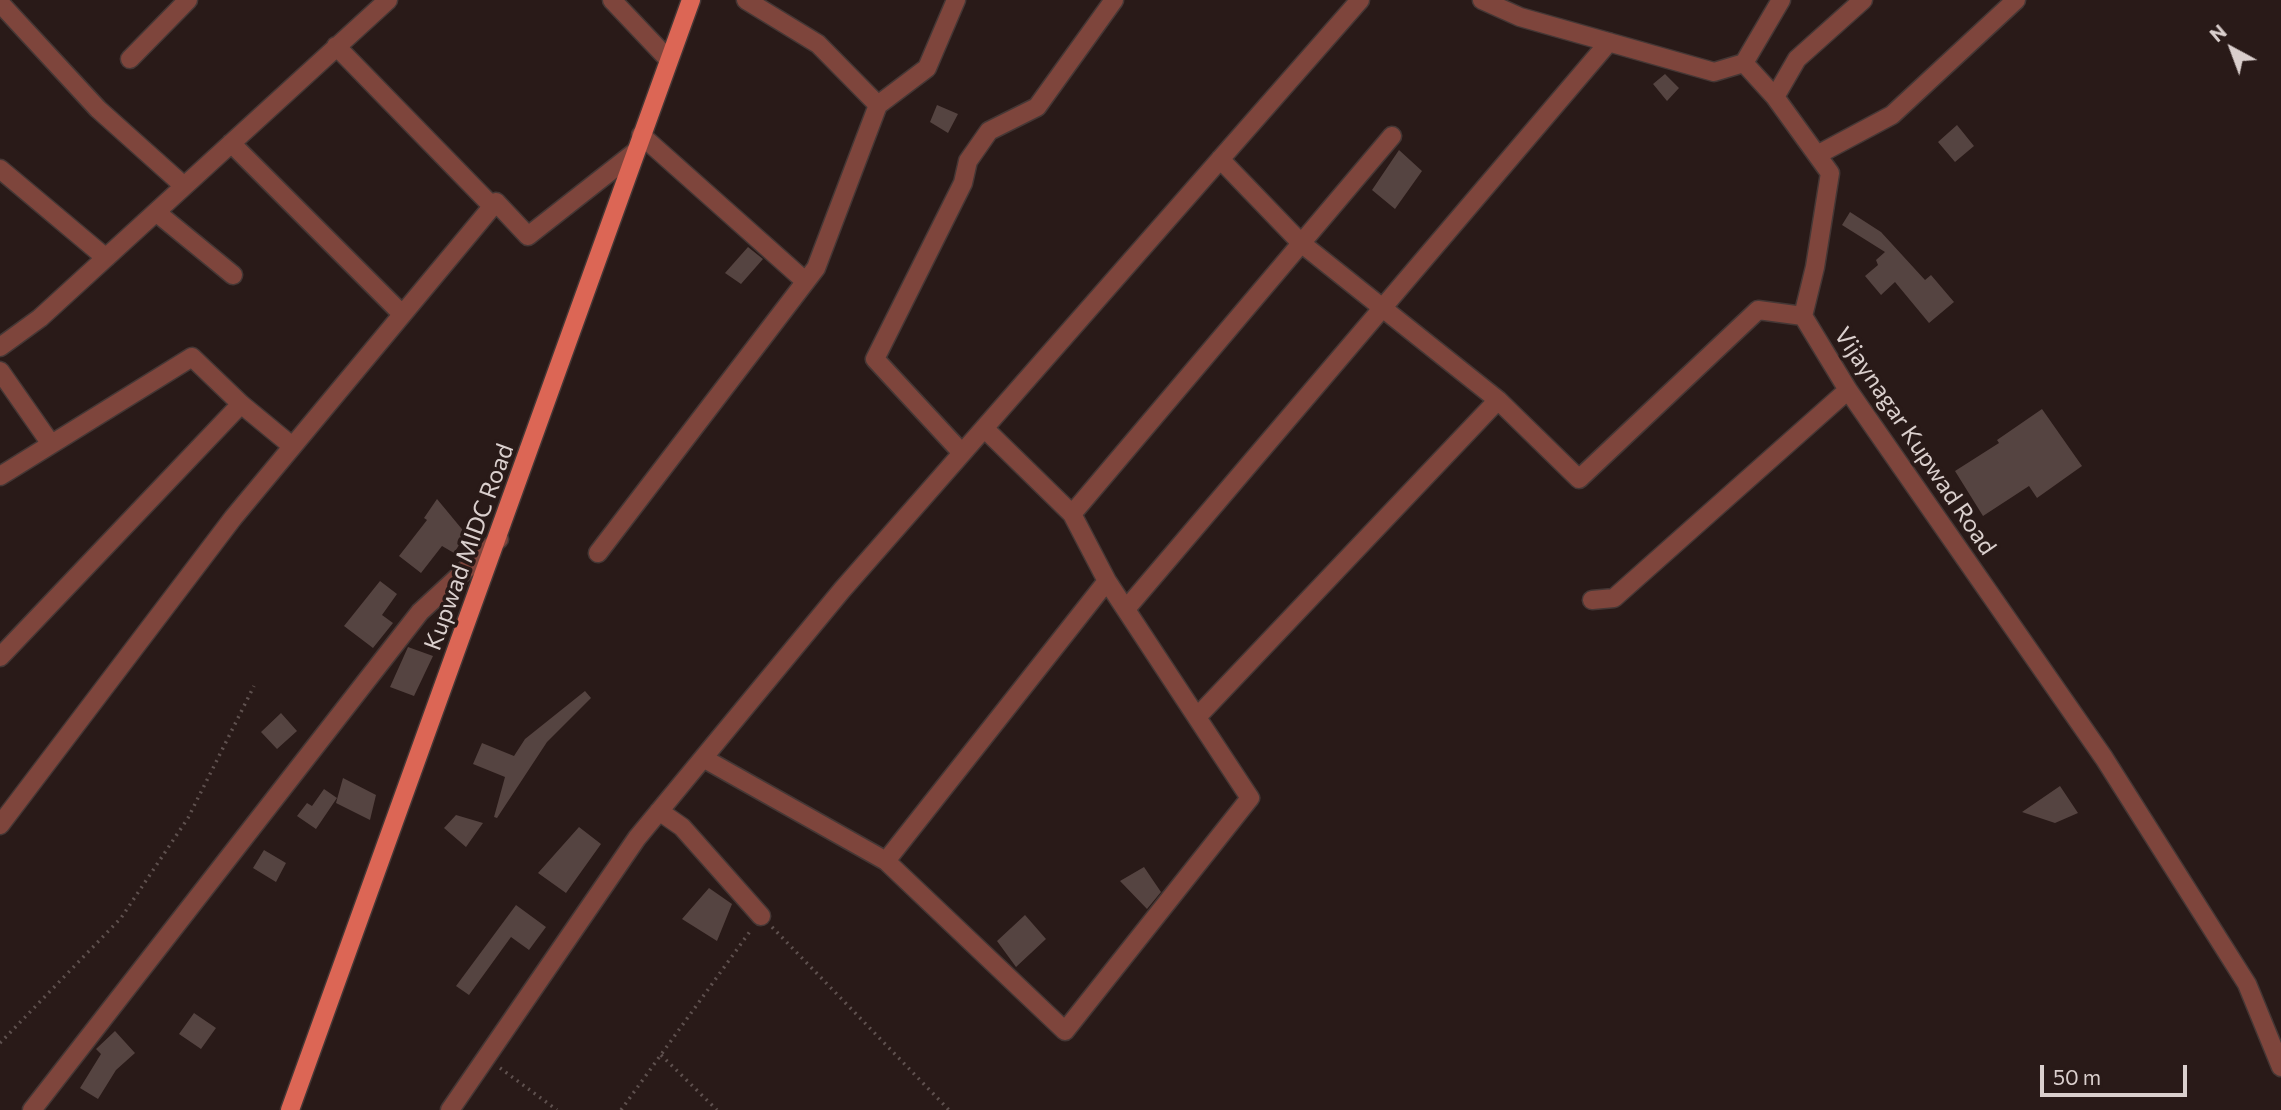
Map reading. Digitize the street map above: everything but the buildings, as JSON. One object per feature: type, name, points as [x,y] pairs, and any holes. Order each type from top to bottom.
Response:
[{"type":"main road","name":"Kupwad MIDC Road","points":[[290,1110],[499,539],[691,0]]},
{"type":"street","points":[[130,60],[188,0]]},
{"type":"street","points":[[0,348],[40,318],[388,0]]},
{"type":"street","points":[[612,0],[668,59]]},
{"type":"street","points":[[746,0],[818,44],[878,106]]},
{"type":"street","points":[[598,553],[799,295],[805,281],[816,268],[878,106],[927,68],[956,0]]},
{"type":"street","points":[[962,453],[875,359],[963,183],[968,161],[989,131],[1037,107],[1114,0]]},
{"type":"street","points":[[450,1110],[637,838],[659,811],[842,590],[1360,0]]},
{"type":"street","points":[[1482,0],[1520,17],[1714,72],[1744,63],[1781,0]]},
{"type":"street","points":[[1775,97],[1797,59],[1863,0]]},
{"type":"street","points":[[1818,155],[1892,115],[2016,0]]},
{"type":"street","points":[[0,3],[98,109],[184,186]]},
{"type":"street","points":[[1126,609],[1609,42]]},
{"type":"street","points":[[336,46],[493,207]]},
{"type":"street","name":"Vijaynagar Kupwad Road","points":[[1744,63],[1775,97],[1830,173],[1815,267],[1803,316],[1848,390],[2118,781],[2247,984],[2281,1067]]},
{"type":"street","points":[[1072,514],[1392,136]]},
{"type":"street","points":[[230,143],[402,314]]},
{"type":"street","points":[[0,825],[224,528],[496,202],[528,236],[638,143],[805,281]]},
{"type":"street","points":[[1220,159],[1301,243],[1498,400],[1579,479],[1758,310],[1803,316]]},
{"type":"street","points":[[0,169],[106,258]]},
{"type":"street","points":[[156,212],[233,275]]},
{"type":"street","points":[[0,476],[192,357],[241,404],[292,446]]},
{"type":"street","points":[[0,371],[51,444]]},
{"type":"street","points":[[1592,600],[1614,598],[1848,390]]},
{"type":"street","points":[[1197,718],[1498,400]]},
{"type":"street","points":[[0,657],[241,404]]},
{"type":"street","points":[[703,758],[886,861],[1065,1031],[1250,798],[1107,581],[1072,514],[984,428]]},
{"type":"street","points":[[32,1110],[420,612],[499,539]]},
{"type":"street","points":[[886,861],[1107,581]]},
{"type":"street","points":[[659,811],[682,827],[761,916]]},
{"type":"path","points":[[0,1044],[121,918],[188,818],[254,686]]},
{"type":"path","points":[[621,1110],[761,916],[949,1110]]},
{"type":"path","points":[[661,1055],[717,1110]]},
{"type":"path","points":[[486,1058],[557,1110]]}]
